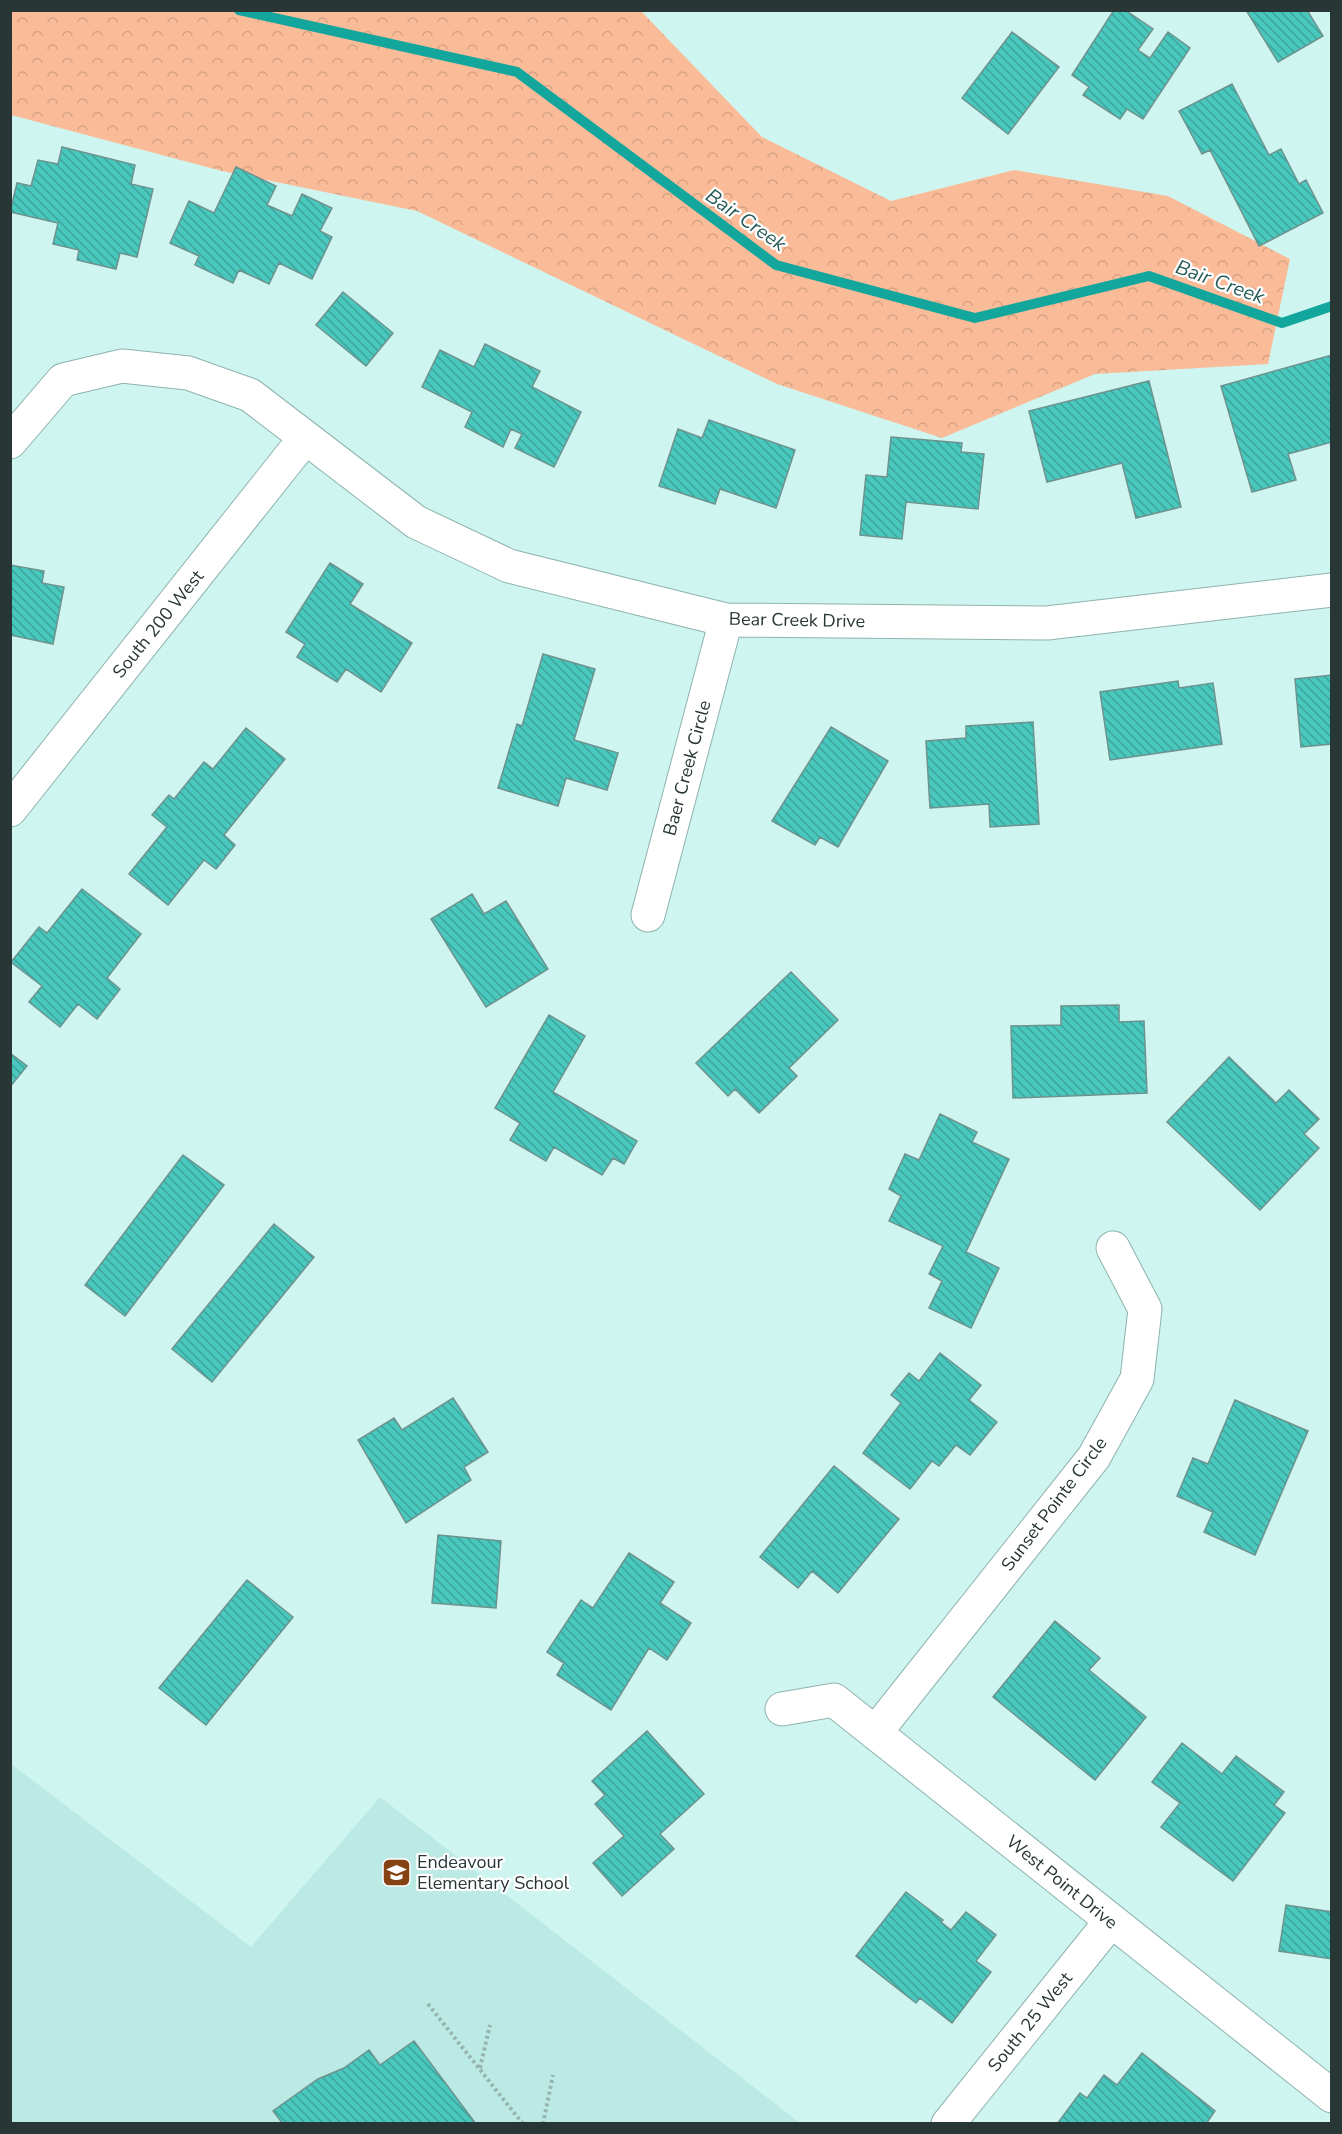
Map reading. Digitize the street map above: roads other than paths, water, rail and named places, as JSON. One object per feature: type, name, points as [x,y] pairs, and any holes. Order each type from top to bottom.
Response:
[{"type":"street","name":"Bear Creek Drive","points":[[10,442],[63,380],[122,366],[188,374],[250,395],[416,522],[509,566],[726,620],[1047,623],[1332,590]]},
{"type":"street","name":"South 200 West","points":[[10,810],[305,438]]},
{"type":"street","name":"Baer Creek Circle","points":[[648,915],[726,620]]},
{"type":"street","name":"Sunset Pointe Circle","points":[[875,1733],[1094,1457],[1137,1379],[1145,1309],[1113,1248]]},
{"type":"street","name":"West Point Drive","points":[[782,1709],[834,1700],[1332,2096]]},
{"type":"street","name":"South 25 West","points":[[948,2124],[1111,1921]]},
{"type":"waterway","name":"Bair Creek","points":[[239,10],[517,72],[776,265],[975,318],[1149,276],[1282,323],[1332,306]]},
{"type":"place","name":"Endeavour Elementary School","points":[[396,1872]]}]
